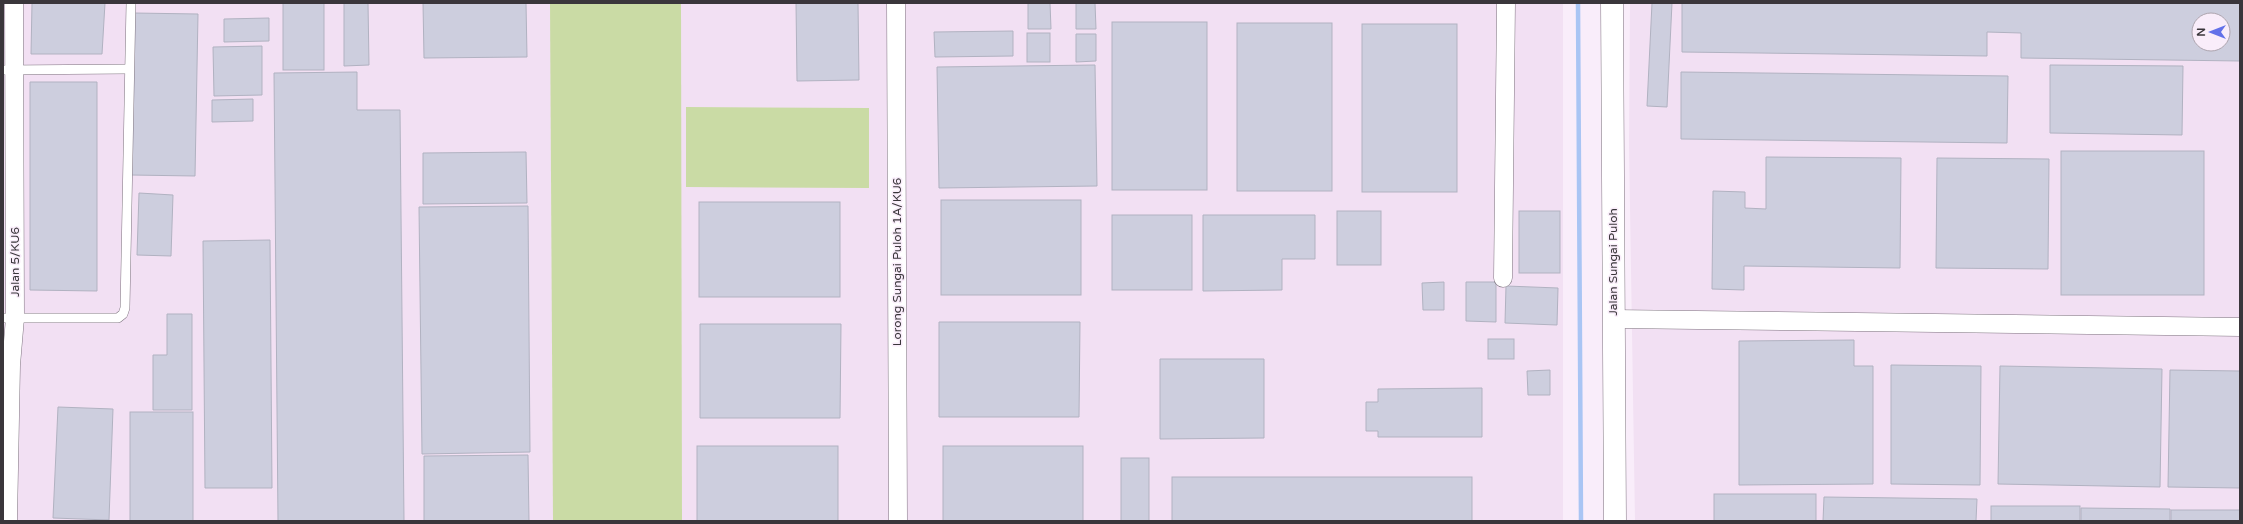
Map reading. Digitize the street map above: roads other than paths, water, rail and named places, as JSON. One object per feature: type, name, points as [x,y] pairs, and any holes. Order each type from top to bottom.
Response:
[{"type":"street","name":"Jalan 5/KU6","points":[[8,521],[11,364],[9,318],[9,70],[14,3]]},
{"type":"street","name":"Lorong Sungai Puloh 1A/KU6","points":[[896,3],[898,521]]},
{"type":"street","points":[[1503,278],[1506,3]]},
{"type":"street","name":"Jalan Sungai Puloh","points":[[1612,3],[1615,521]]},
{"type":"street","points":[[1614,318],[2240,327]]},
{"type":"lane","points":[[9,318],[118,318],[123,314],[125,308],[131,3]]},
{"type":"lane","points":[[9,70],[129,69]]},
{"type":"waterway","points":[[1578,3],[1581,521]]}]
